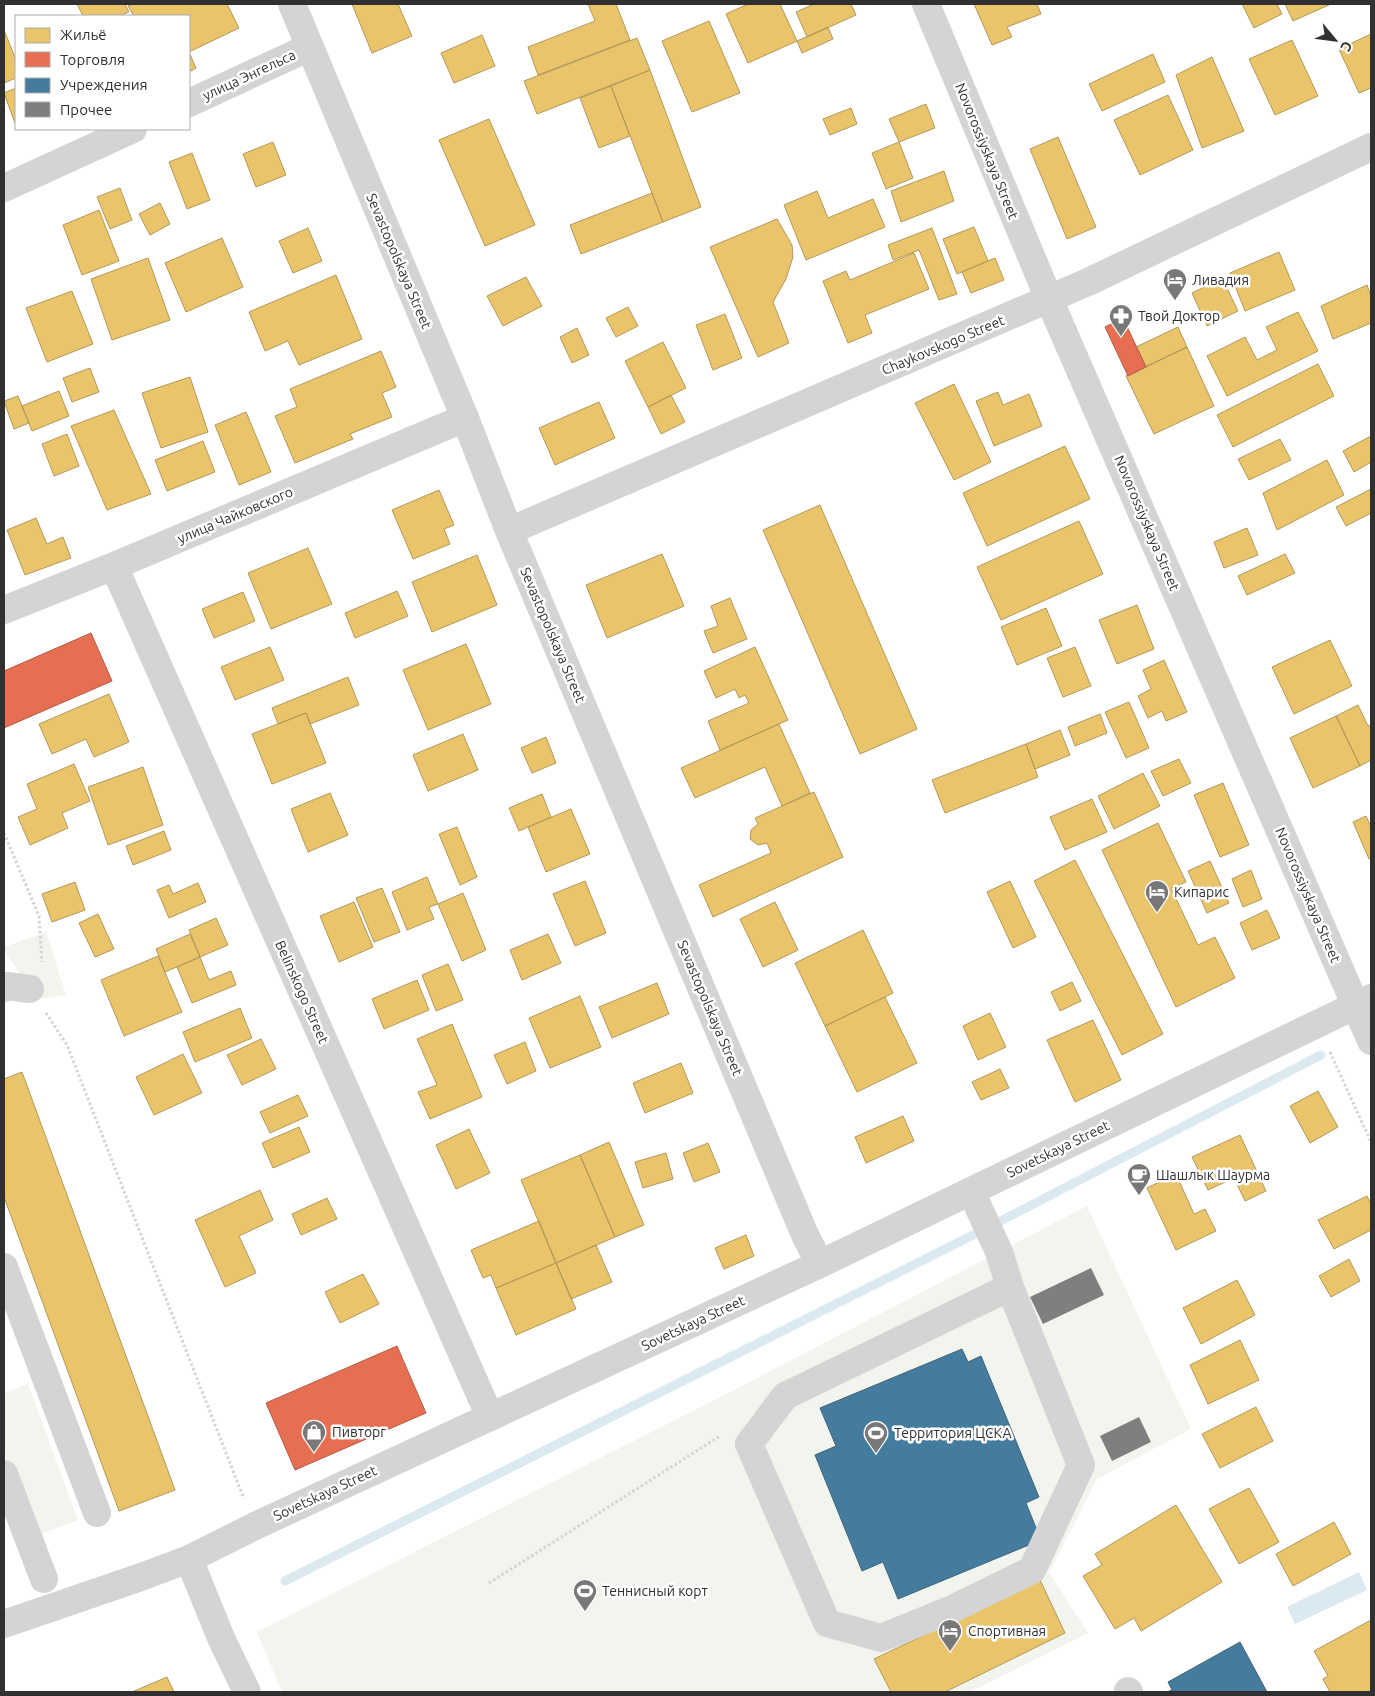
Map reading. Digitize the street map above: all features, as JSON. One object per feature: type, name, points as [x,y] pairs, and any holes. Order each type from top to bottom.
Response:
[{"type":"street","name":"Sevastopolskaya Street","points":[[292,4],[509,531],[805,1234],[820,1264]]},
{"type":"street","name":"Novorossiyskaya Street","points":[[926,4],[1049,299],[1364,1002],[1371,1041]]},
{"type":"street","name":"улица Энгельса","points":[[190,103],[310,46]]},
{"type":"street","points":[[4,188],[130,130]]},
{"type":"street","name":"Chaykovskogo Street","points":[[509,531],[1049,299],[1371,148]]},
{"type":"street","name":"улица Чайковского","points":[[4,610],[114,566],[464,418]]},
{"type":"street","name":"Belinskogo Street","points":[[114,566],[490,1417]]},
{"type":"street","points":[[4,988],[7,986],[30,989]]},
{"type":"street","name":"Sovetskaya Street","points":[[4,1624],[189,1559],[264,1522],[820,1264],[1364,1002]]},
{"type":"street","points":[[971,1191],[998,1252],[1010,1287],[1081,1464],[1032,1570],[950,1610],[881,1638],[827,1623],[749,1444],[785,1396],[1010,1287]]},
{"type":"street","points":[[4,1267],[97,1513]]},
{"type":"street","points":[[4,1474],[44,1579]]},
{"type":"street","points":[[189,1559],[221,1638],[247,1692]]},
{"type":"path","points":[[4,833],[40,916]]},
{"type":"path","points":[[30,989],[67,1045],[242,1493]]},
{"type":"path","points":[[1318,1025],[1371,1142]]},
{"type":"path","points":[[489,1583],[724,1433]]},
{"type":"shaded area","points":[[46,932],[66,995],[37,999],[4,950],[4,947]]},
{"type":"shaded area","name":"Территория ЦСКА","points":[[1087,1206],[1191,1429],[1097,1479],[1049,1573],[1088,1633],[970,1692],[282,1692],[257,1632],[742,1386]]},
{"type":"shaded area","points":[[28,1384],[78,1520],[35,1536],[4,1451],[4,1393]]},
{"type":"shaded area","points":[[1359,1572],[1367,1590],[1295,1624],[1287,1607]]},
{"type":"building: Жильё","points":[[77,4],[125,4],[129,12],[122,15],[82,15]]},
{"type":"building: Жильё","points":[[133,4],[227,4],[239,28],[190,52],[190,15],[133,15],[128,6]]},
{"type":"building: Жильё","points":[[352,4],[398,4],[412,36],[372,53]]},
{"type":"building: Жильё","points":[[588,4],[616,4],[630,40],[538,75],[528,47],[595,21]]},
{"type":"building: Жильё","points":[[748,4],[780,4],[797,41],[748,63],[726,14]]},
{"type":"building: Жильё","points":[[814,4],[851,4],[856,15],[807,37],[796,12]]},
{"type":"building: Жильё","points":[[974,4],[1037,4],[1041,14],[1007,27],[1012,37],[992,45]]},
{"type":"building: Жильё","points":[[1242,4],[1277,4],[1282,14],[1254,28]]},
{"type":"building: Жильё","points":[[1285,4],[1331,4],[1293,21]]},
{"type":"building: Жильё","points":[[709,21],[740,93],[692,112],[662,41]]},
{"type":"building: Жильё","points":[[828,27],[833,39],[802,53],[797,41]]},
{"type":"building: Жильё","points":[[4,30],[15,58],[15,78],[4,83]]},
{"type":"building: Жильё","points":[[1371,34],[1371,88],[1359,93],[1339,49]]},
{"type":"building: Жильё","points":[[482,35],[495,66],[454,83],[441,53]]},
{"type":"building: Жильё","points":[[637,38],[650,70],[537,114],[524,81]]},
{"type":"building: Жильё","points":[[1292,40],[1318,96],[1275,115],[1249,59]]},
{"type":"building: Жильё","points":[[190,54],[196,68],[190,71]]},
{"type":"building: Жильё","points":[[1153,54],[1165,82],[1102,111],[1089,84]]},
{"type":"building: Жильё","points":[[1212,57],[1244,131],[1202,148],[1176,75]]},
{"type":"building: Жильё","points":[[650,70],[701,207],[663,222],[611,86]]},
{"type":"building: Жильё","points":[[611,86],[630,136],[599,148],[580,98]]},
{"type":"building: Жильё","points":[[15,88],[15,123],[4,93]]},
{"type":"building: Жильё","points":[[1168,95],[1193,150],[1140,175],[1114,120]]},
{"type":"building: Жильё","points":[[926,104],[935,128],[899,142],[889,119]]},
{"type":"building: Жильё","points":[[851,108],[857,124],[830,135],[823,119]]},
{"type":"building: Жильё","points":[[489,119],[535,225],[485,246],[439,140]]},
{"type":"building: Жильё","points":[[1058,137],[1096,227],[1067,239],[1030,149]]},
{"type":"building: Жильё","points":[[273,142],[286,175],[256,187],[243,154]]},
{"type":"building: Жильё","points":[[899,142],[913,178],[886,189],[872,153]]},
{"type":"building: Жильё","points":[[192,153],[210,200],[187,209],[169,162]]},
{"type":"building: Жильё","points":[[944,171],[954,201],[901,222],[891,191]]},
{"type":"building: Жильё","points":[[120,188],[132,220],[110,229],[97,197]]},
{"type":"building: Жильё","points":[[817,191],[828,218],[873,199],[885,227],[806,260],[784,205]]},
{"type":"building: Жильё","points":[[652,193],[663,222],[581,254],[570,225]]},
{"type":"building: Жильё","points":[[160,203],[170,224],[150,235],[139,214]]},
{"type":"building: Жильё","points":[[99,210],[119,261],[82,275],[63,225]]},
{"type":"building: Жильё","points":[[777,219],[792,245],[793,257],[786,279],[773,302],[789,343],[758,357],[710,247]]},
{"type":"building: Жильё","points":[[974,227],[988,261],[957,274],[943,239]]},
{"type":"building: Жильё","points":[[308,228],[322,261],[293,273],[279,241]]},
{"type":"building: Жильё","points":[[932,228],[957,294],[939,300],[919,250],[893,260],[888,245]]},
{"type":"building: Жильё","points":[[222,238],[243,287],[186,312],[165,263]]},
{"type":"building: Жильё","points":[[1279,252],[1295,290],[1245,311],[1230,273]]},
{"type":"building: Жильё","points":[[914,253],[929,289],[865,315],[872,333],[848,343],[823,281],[846,271],[850,280]]},
{"type":"building: Жильё","points":[[148,258],[170,320],[112,340],[91,279]]},
{"type":"building: Жильё","points":[[995,258],[1004,280],[971,293],[962,272]]},
{"type":"building: Жильё","points":[[336,275],[362,339],[299,365],[288,341],[265,351],[249,312]]},
{"type":"building: Жильё","points":[[526,277],[542,306],[503,326],[487,296]]},
{"type":"building: Жильё","points":[[1222,278],[1238,311],[1207,326],[1192,293]]},
{"type":"building: Жильё","points":[[1367,285],[1371,296],[1371,323],[1333,339],[1321,306]]},
{"type":"building: Жильё","points":[[72,291],[93,344],[47,362],[26,308]]},
{"type":"building: Жильё","points":[[628,307],[638,326],[616,337],[606,318]]},
{"type":"building: Жильё","points":[[1298,312],[1318,351],[1227,396],[1207,356],[1245,337],[1257,360],[1277,350],[1266,327]]},
{"type":"building: Жильё","points":[[725,314],[742,358],[713,370],[696,325]]},
{"type":"building: Жильё","points":[[1178,327],[1187,347],[1146,367],[1136,347]]},
{"type":"building: Жильё","points":[[577,328],[589,355],[572,363],[560,337]]},
{"type":"building: Жильё","points":[[663,342],[686,388],[648,407],[625,361]]},
{"type":"building: Жильё","points":[[1187,347],[1214,406],[1154,434],[1126,376]]},
{"type":"building: Жильё","points":[[381,351],[396,387],[382,393],[392,417],[350,434],[353,439],[295,463],[275,416],[297,407],[290,389]]},
{"type":"building: Жильё","points":[[1318,364],[1334,396],[1233,447],[1217,415]]},
{"type":"building: Жильё","points":[[90,368],[99,392],[72,402],[63,378]]},
{"type":"building: Жильё","points":[[190,377],[208,432],[161,448],[142,393]]},
{"type":"building: Жильё","points":[[954,384],[991,462],[954,480],[915,403]]},
{"type":"building: Жильё","points":[[59,391],[69,416],[32,431],[22,406]]},
{"type":"building: Жильё","points":[[998,392],[1003,405],[1029,394],[1042,426],[994,446],[976,401]]},
{"type":"building: Жильё","points":[[671,395],[685,422],[661,434],[648,407]]},
{"type":"building: Жильё","points":[[18,396],[29,423],[14,429],[4,401]]},
{"type":"building: Жильё","points":[[599,402],[615,438],[555,465],[539,428]]},
{"type":"building: Жильё","points":[[114,410],[151,494],[107,510],[71,426]]},
{"type":"building: Жильё","points":[[246,412],[271,472],[239,485],[215,425]]},
{"type":"building: Жильё","points":[[67,434],[79,466],[54,476],[42,444]]},
{"type":"building: Жильё","points":[[1371,436],[1371,462],[1354,472],[1343,451]]},
{"type":"building: Жильё","points":[[1280,439],[1291,460],[1249,480],[1238,459]]},
{"type":"building: Жильё","points":[[203,441],[215,472],[167,491],[155,460]]},
{"type":"building: Жильё","points":[[1065,446],[1090,499],[987,546],[963,493]]},
{"type":"building: Жильё","points":[[1327,460],[1344,495],[1277,530],[1263,493]]},
{"type":"building: Жильё","points":[[1371,489],[1371,513],[1346,526],[1336,507]]},
{"type":"building: Жильё","points":[[439,490],[454,525],[444,529],[450,544],[413,559],[392,510]]},
{"type":"building: Жильё","points":[[820,505],[917,729],[860,754],[763,530]]},
{"type":"building: Жильё","points":[[36,518],[47,544],[63,537],[71,558],[25,575],[7,530]]},
{"type":"building: Жильё","points":[[1079,521],[1103,574],[1001,620],[977,567]]},
{"type":"building: Жильё","points":[[1247,528],[1258,555],[1224,568],[1214,542]]},
{"type":"building: Жильё","points":[[308,548],[332,604],[271,629],[248,573]]},
{"type":"building: Жильё","points":[[662,554],[684,606],[607,638],[586,585]]},
{"type":"building: Жильё","points":[[1285,554],[1295,573],[1247,595],[1238,576]]},
{"type":"building: Жильё","points":[[477,555],[497,605],[432,632],[412,582]]},
{"type":"building: Жильё","points":[[397,591],[408,616],[355,638],[345,613]]},
{"type":"building: Жильё","points":[[243,592],[255,621],[214,638],[202,609]]},
{"type":"building: Жильё","points":[[730,598],[747,639],[713,653],[704,631],[718,626],[711,606]]},
{"type":"building: Жильё","points":[[1137,605],[1154,649],[1117,664],[1099,620]]},
{"type":"building: Жильё","points":[[1046,608],[1062,646],[1017,665],[1001,627]]},
{"type":"building: Жильё","points":[[1330,640],[1352,686],[1294,714],[1272,667]]},
{"type":"building: Жильё","points":[[466,644],[491,704],[428,730],[403,670]]},
{"type":"building: Жильё","points":[[270,647],[284,680],[235,700],[221,667]]},
{"type":"building: Жильё","points":[[755,647],[788,720],[720,750],[708,721],[749,703],[745,695],[739,698],[735,689],[716,698],[704,671]]},
{"type":"building: Жильё","points":[[1075,647],[1091,686],[1063,697],[1047,658]]},
{"type":"building: Жильё","points":[[1164,660],[1187,712],[1166,721],[1162,711],[1148,718],[1138,696],[1151,689],[1143,670]]},
{"type":"building: Жильё","points":[[348,677],[359,705],[310,724],[306,713],[278,724],[272,708]]},
{"type":"building: Жильё","points":[[109,694],[129,742],[94,757],[86,739],[52,754],[39,724]]},
{"type":"building: Жильё","points":[[1129,702],[1149,748],[1126,758],[1105,712]]},
{"type":"building: Жильё","points":[[1358,705],[1368,726],[1371,725],[1371,760],[1360,766],[1336,716]]},
{"type":"building: Жильё","points":[[306,713],[326,763],[272,784],[252,734]]},
{"type":"building: Жильё","points":[[1100,714],[1107,733],[1075,746],[1068,727]]},
{"type":"building: Жильё","points":[[1336,716],[1360,766],[1313,788],[1290,738]]},
{"type":"building: Жильё","points":[[779,724],[810,793],[782,806],[765,767],[695,798],[681,768]]},
{"type":"building: Жильё","points":[[1060,730],[1070,755],[1035,769],[1026,744]]},
{"type":"building: Жильё","points":[[463,734],[478,770],[428,791],[413,755]]},
{"type":"building: Жильё","points":[[546,737],[556,763],[532,773],[521,748]]},
{"type":"building: Жильё","points":[[1026,744],[1038,777],[945,813],[932,780]]},
{"type":"building: Жильё","points":[[1179,759],[1191,783],[1163,796],[1151,771]]},
{"type":"building: Жильё","points":[[74,764],[90,801],[62,813],[68,828],[30,845],[18,817],[37,809],[27,784]]},
{"type":"building: Жильё","points":[[143,767],[163,825],[108,845],[88,787]]},
{"type":"building: Жильё","points":[[1143,773],[1160,806],[1114,829],[1098,796]]},
{"type":"building: Жильё","points":[[1223,783],[1249,845],[1220,857],[1194,795]]},
{"type":"building: Жильё","points":[[814,792],[843,857],[713,917],[699,885],[771,853],[767,843],[758,845],[750,839],[751,830],[758,824],[755,818]]},
{"type":"building: Жильё","points":[[330,793],[348,835],[308,852],[291,809]]},
{"type":"building: Жильё","points":[[542,794],[551,817],[519,831],[509,808]]},
{"type":"building: Жильё","points":[[1092,799],[1107,832],[1065,850],[1050,817]]},
{"type":"building: Жильё","points":[[571,809],[590,854],[546,872],[528,827]]},
{"type":"building: Жильё","points":[[1366,816],[1371,827],[1371,858],[1369,859],[1353,822]]},
{"type":"building: Жильё","name":"Кипарис","points":[[1158,823],[1186,882],[1171,888],[1198,945],[1215,937],[1235,978],[1176,1007],[1102,850]]},
{"type":"building: Жильё","points":[[457,827],[477,877],[460,885],[439,834]]},
{"type":"building: Жильё","points":[[164,831],[171,850],[133,865],[126,846]]},
{"type":"building: Жильё","points":[[1075,860],[1163,1034],[1122,1055],[1034,881]]},
{"type":"building: Жильё","points":[[1210,861],[1229,903],[1207,913],[1188,871]]},
{"type":"building: Жильё","points":[[1251,870],[1262,899],[1243,907],[1232,879]]},
{"type":"building: Жильё","points":[[427,877],[438,904],[429,907],[434,919],[407,930],[392,892]]},
{"type":"building: Жильё","points":[[585,881],[606,933],[575,946],[553,894]]},
{"type":"building: Жильё","points":[[1010,881],[1036,937],[1013,948],[987,892]]},
{"type":"building: Жильё","points":[[75,882],[85,910],[52,922],[42,894]]},
{"type":"building: Жильё","points":[[198,883],[206,902],[169,918],[157,890],[169,885],[173,894]]},
{"type":"building: Жильё","points":[[382,888],[400,932],[374,942],[356,898]]},
{"type":"building: Жильё","points":[[463,893],[486,950],[462,961],[438,904]]},
{"type":"building: Жильё","points":[[354,902],[373,947],[339,962],[320,916]]},
{"type":"building: Жильё","points":[[775,902],[798,950],[763,967],[740,919]]},
{"type":"building: Жильё","points":[[1267,910],[1280,938],[1252,950],[1240,923]]},
{"type":"building: Жильё","points":[[98,914],[114,949],[95,957],[79,923]]},
{"type":"building: Жильё","points":[[216,918],[228,945],[200,957],[189,930]]},
{"type":"building: Жильё","points":[[863,930],[893,993],[825,1026],[795,963]]},
{"type":"building: Жильё","points":[[190,934],[200,957],[165,972],[156,949]]},
{"type":"building: Жильё","points":[[548,934],[561,963],[522,980],[510,950]]},
{"type":"building: Жильё","points":[[158,956],[182,1012],[124,1036],[101,980]]},
{"type":"building: Жильё","points":[[200,957],[209,980],[231,971],[236,985],[192,1003],[177,967]]},
{"type":"building: Жильё","points":[[448,964],[463,1000],[436,1011],[422,975]]},
{"type":"building: Жильё","points":[[417,980],[429,1010],[384,1029],[372,999]]},
{"type":"building: Жильё","points":[[1072,982],[1081,1001],[1060,1011],[1051,992]]},
{"type":"building: Жильё","points":[[657,983],[669,1014],[612,1038],[599,1007]]},
{"type":"building: Жильё","points":[[580,996],[601,1047],[550,1068],[529,1018]]},
{"type":"building: Жильё","points":[[885,997],[917,1063],[857,1092],[825,1026]]},
{"type":"building: Жильё","points":[[240,1008],[252,1038],[195,1062],[183,1032]]},
{"type":"building: Жильё","points":[[990,1013],[1006,1047],[978,1060],[963,1026]]},
{"type":"building: Жильё","points":[[1093,1020],[1121,1080],[1075,1102],[1047,1040]]},
{"type":"building: Жильё","points":[[452,1024],[482,1097],[430,1119],[418,1092],[437,1085],[417,1039]]},
{"type":"building: Жильё","points":[[261,1039],[276,1069],[242,1085],[227,1055]]},
{"type":"building: Жильё","points":[[525,1042],[536,1071],[507,1084],[494,1055]]},
{"type":"building: Жильё","points":[[183,1054],[202,1093],[154,1115],[136,1077]]},
{"type":"building: Жильё","points":[[681,1063],[693,1093],[645,1113],[633,1083]]},
{"type":"building: Жильё","points":[[1000,1069],[1009,1088],[981,1100],[972,1082]]},
{"type":"building: Жильё","points":[[22,1072],[175,1490],[119,1511],[4,1197],[4,1079]]},
{"type":"building: Жильё","points":[[1318,1091],[1338,1127],[1310,1143],[1290,1106]]},
{"type":"building: Жильё","points":[[298,1095],[308,1116],[270,1133],[260,1112]]},
{"type":"building: Жильё","points":[[903,1116],[914,1141],[866,1163],[855,1137]]},
{"type":"building: Жильё","points":[[299,1127],[310,1152],[273,1168],[262,1143]]},
{"type":"building: Жильё","points":[[469,1129],[490,1173],[456,1189],[436,1145]]},
{"type":"building: Жильё","points":[[1240,1135],[1266,1191],[1245,1201],[1234,1178],[1208,1190],[1192,1157]]},
{"type":"building: Жильё","points":[[609,1142],[644,1225],[615,1237],[580,1155]]},
{"type":"building: Жильё","points":[[708,1143],[720,1172],[694,1182],[683,1153]]},
{"type":"building: Жильё","points":[[666,1153],[673,1179],[643,1188],[635,1162]]},
{"type":"building: Жильё","points":[[580,1155],[615,1237],[556,1263],[521,1180]]},
{"type":"building: Жильё","points":[[1176,1174],[1194,1214],[1205,1209],[1216,1231],[1176,1250],[1147,1188]]},
{"type":"building: Жильё","points":[[260,1190],[273,1220],[239,1236],[256,1273],[225,1287],[195,1220]]},
{"type":"building: Жильё","points":[[1367,1196],[1371,1204],[1371,1230],[1334,1249],[1318,1220]]},
{"type":"building: Жильё","points":[[327,1198],[337,1219],[301,1235],[292,1214]]},
{"type":"building: Жильё","points":[[539,1221],[556,1263],[496,1288],[491,1275],[483,1278],[471,1250]]},
{"type":"building: Жильё","points":[[746,1235],[754,1256],[724,1269],[715,1248]]},
{"type":"building: Жильё","points":[[596,1245],[612,1282],[571,1299],[556,1263]]},
{"type":"building: Жильё","points":[[1349,1259],[1360,1281],[1331,1297],[1319,1276]]},
{"type":"building: Жильё","points":[[556,1263],[576,1309],[516,1335],[496,1288]]},
{"type":"building: Жильё","points":[[363,1274],[379,1304],[340,1323],[325,1292]]},
{"type":"building: Жильё","points":[[1237,1280],[1255,1315],[1201,1344],[1183,1308]]},
{"type":"building: Жильё","points":[[1240,1340],[1259,1380],[1208,1404],[1190,1365]]},
{"type":"building: Жильё","points":[[1256,1407],[1273,1441],[1220,1468],[1202,1434]]},
{"type":"building: Жильё","points":[[1249,1488],[1279,1542],[1239,1564],[1209,1509]]},
{"type":"building: Жильё","points":[[1176,1505],[1222,1582],[1141,1631],[1134,1618],[1115,1629],[1083,1576],[1102,1565],[1095,1554]]},
{"type":"building: Жильё","points":[[1334,1522],[1351,1554],[1293,1586],[1276,1554]]},
{"type":"building: Жильё","points":[[1040,1580],[1065,1633],[945,1692],[891,1692],[874,1659]]},
{"type":"building: Жильё","points":[[1371,1620],[1371,1692],[1330,1692],[1323,1679],[1328,1676],[1314,1651]]},
{"type":"building: Жильё","points":[[167,1677],[174,1692],[132,1692]]},
{"type":"building: Торговля","name":"Твой Доктор","points":[[1123,318],[1146,367],[1128,376],[1105,327]]},
{"type":"building: Торговля","points":[[91,633],[112,681],[4,728],[4,671]]},
{"type":"building: Торговля","points":[[397,1346],[426,1413],[295,1470],[266,1403]]},
{"type":"building: Учреждения","points":[[962,1349],[968,1362],[981,1356],[1039,1497],[1026,1503],[1041,1540],[898,1599],[883,1562],[862,1571],[815,1455],[836,1446],[820,1408]]},
{"type":"building: Учреждения","points":[[1240,1642],[1267,1692],[1167,1692],[1172,1690],[1168,1682]]},
{"type":"building: Прочее","points":[[1091,1268],[1104,1295],[1043,1324],[1030,1297]]},
{"type":"building: Прочее","points":[[1139,1417],[1151,1442],[1112,1461],[1100,1436]]},
{"type":"waterway","points":[[285,1581],[987,1228],[1321,1055]]},
{"type":"place","name":"Ливадия","points":[[1175,301]]},
{"type":"place","name":"Твой Доктор","points":[[1121,337]]},
{"type":"place","name":"Кипарис","points":[[1157,913]]},
{"type":"place","name":"Шашлык Шаурма","points":[[1139,1196]]},
{"type":"place","name":"Пивторг","points":[[314,1453]]},
{"type":"place","name":"Территория ЦСКА","points":[[876,1454]]},
{"type":"place","name":"Теннисный корт","points":[[585,1612]]},
{"type":"place","name":"Спортивная","points":[[950,1652]]}]
